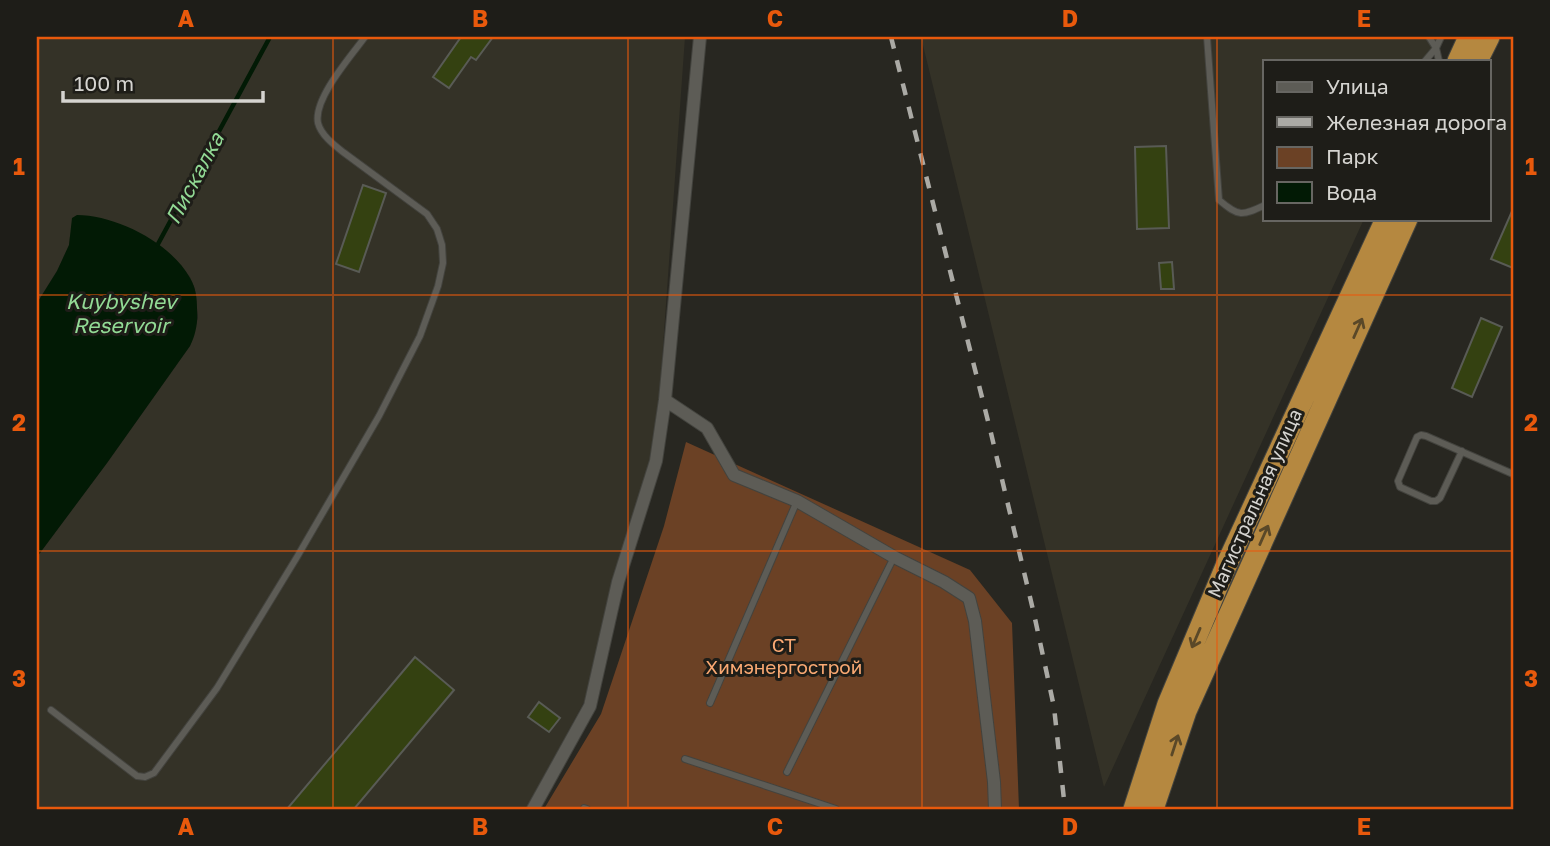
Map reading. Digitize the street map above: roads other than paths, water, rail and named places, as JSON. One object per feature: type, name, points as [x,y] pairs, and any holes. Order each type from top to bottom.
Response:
[{"type":"highway","points":[[1458,60],[1469,37]]},
{"type":"highway","points":[[1478,60],[1489,37]]},
{"type":"highway","name":"Магистральная улица","points":[[1134,809],[1168,704],[1226,566],[1386,220]]},
{"type":"highway","name":"Магистральная улица","points":[[1153,809],[1186,710],[1407,220]]},
{"type":"street","points":[[533,809],[590,706],[618,582],[656,461],[665,400],[700,37]]},
{"type":"street","points":[[665,400],[707,428],[734,475],[797,501],[969,598],[975,621],[995,809]]},
{"type":"lane","points":[[51,710],[137,776],[145,777],[154,773],[225,676],[379,416],[420,336],[438,286],[443,263],[442,245],[437,229],[427,214],[337,147],[318,125],[318,108],[323,96],[365,37]]},
{"type":"lane","points":[[1207,37],[1219,200],[1238,213],[1248,213],[1263,206]]},
{"type":"lane","points":[[1429,37],[1440,60]]},
{"type":"lane","points":[[1426,60],[1441,37]]},
{"type":"lane","points":[[1462,451],[1440,498],[1431,501],[1398,484],[1417,438],[1421,435],[1462,451],[1513,474]]},
{"type":"lane","points":[[710,703],[797,501]]},
{"type":"lane","points":[[787,772],[894,557]]},
{"type":"lane","points":[[685,759],[836,809]]},
{"type":"water","name":"Kuybyshev Reservoir","points":[[77,215],[92,216],[125,226],[141,233],[170,253],[194,286],[197,323],[190,346],[37,557],[37,303],[69,245],[72,218]]},
{"type":"waterway","name":"Пискалка","points":[[158,244],[270,37]]},
{"type":"railway","points":[[891,37],[1034,614],[1054,707],[1065,809]]},
{"type":"park label","name":"СТ Химэнергострой","points":[[784,655]]}]
